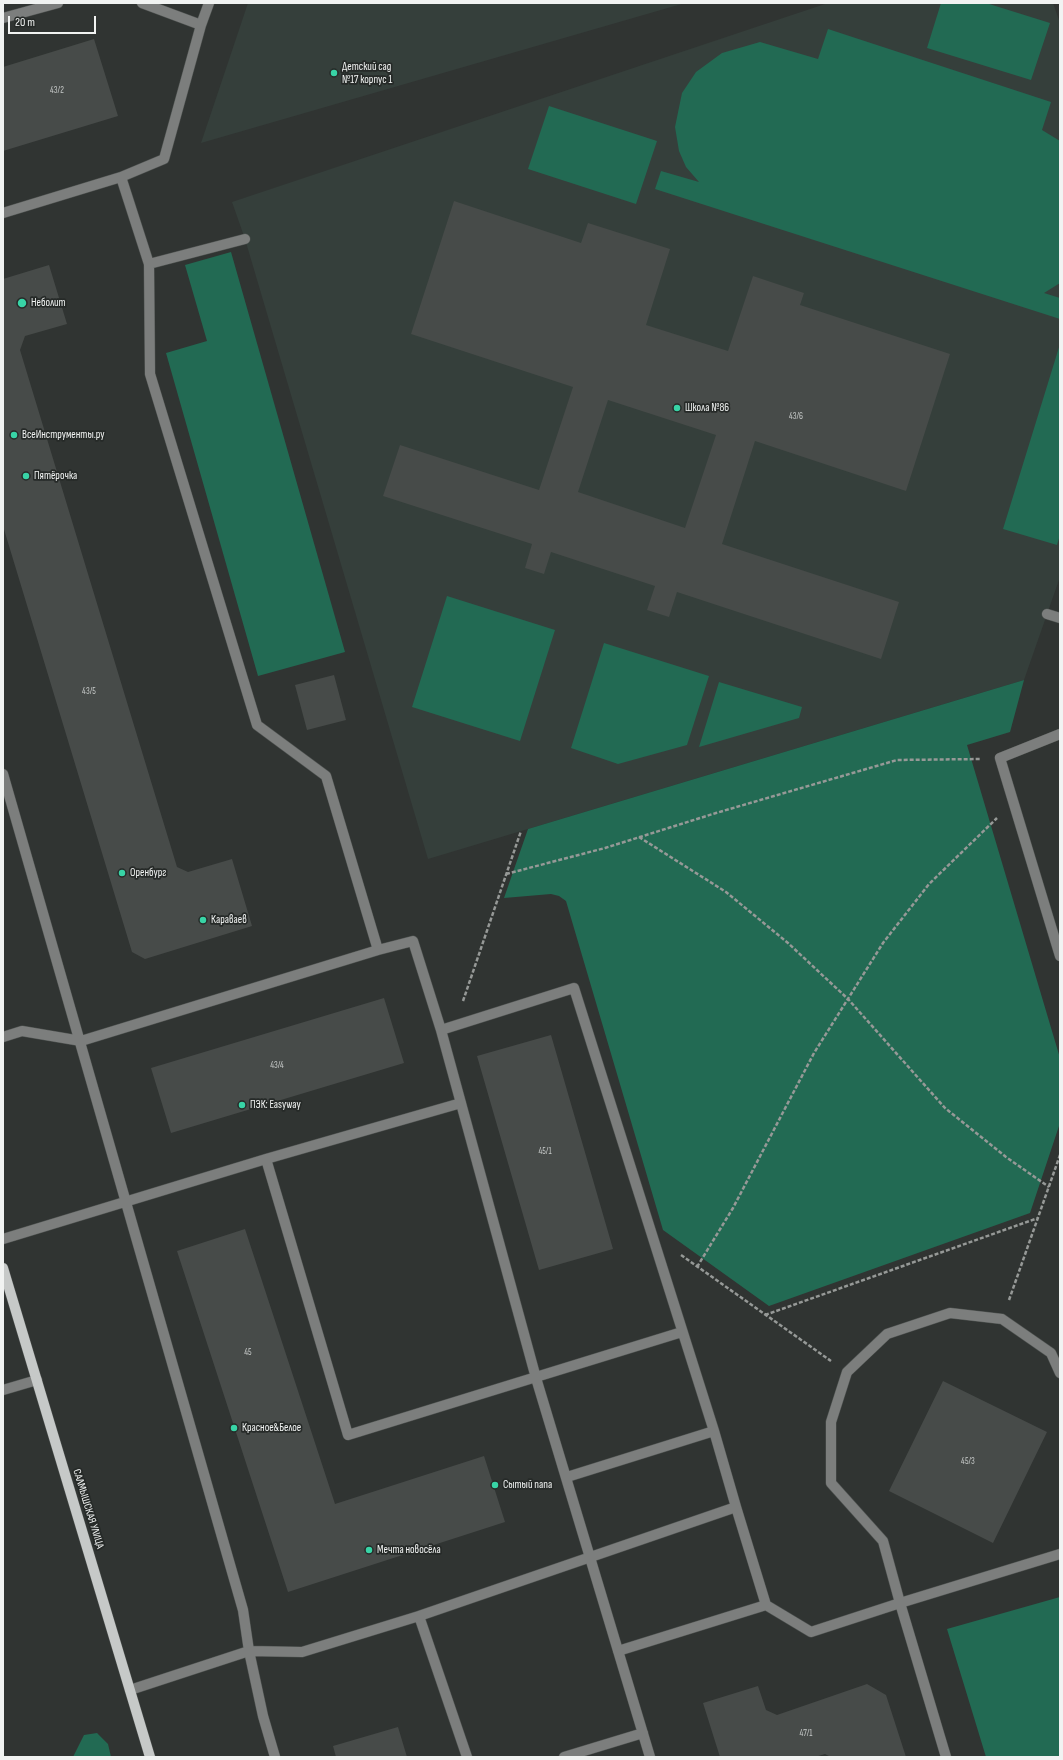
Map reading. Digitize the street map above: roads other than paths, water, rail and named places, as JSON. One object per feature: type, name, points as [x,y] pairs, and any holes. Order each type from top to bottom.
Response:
[{"type":"main road","name":"САЛМЫШСКАЯ УЛИЦА","points":[[3,1268],[150,1757]]},
{"type":"lane","points":[[3,18],[58,3]]},
{"type":"lane","points":[[142,3],[201,25]]},
{"type":"lane","points":[[3,213],[121,177],[164,159],[201,25],[209,3]]},
{"type":"lane","points":[[121,177],[149,264],[150,374],[257,725],[326,776],[378,950]]},
{"type":"lane","points":[[149,264],[245,239]]},
{"type":"lane","points":[[1047,614],[1060,618]]},
{"type":"lane","points":[[1060,734],[1000,758],[1060,956]]},
{"type":"lane","points":[[3,774],[81,1041],[243,1610],[249,1651],[262,1716],[275,1757]]},
{"type":"lane","points":[[3,1037],[22,1031],[81,1041],[378,950],[413,941],[441,1030],[536,1378],[650,1757]]},
{"type":"lane","points":[[441,1030],[574,988],[714,1431],[766,1605],[811,1632],[1060,1554]]},
{"type":"lane","points":[[3,1239],[126,1203],[266,1159],[461,1103]]},
{"type":"lane","points":[[266,1159],[348,1435],[682,1332]]},
{"type":"lane","points":[[946,1757],[883,1541],[831,1482],[831,1422],[847,1372],[887,1334],[950,1313],[1002,1319],[1051,1353],[1060,1373]]},
{"type":"lane","points":[[3,1390],[37,1380]]},
{"type":"lane","points":[[566,1478],[714,1431]]},
{"type":"lane","points":[[130,1690],[249,1651],[302,1652],[419,1616],[736,1507]]},
{"type":"lane","points":[[618,1652],[766,1605]]},
{"type":"lane","points":[[419,1616],[467,1757]]},
{"type":"lane","points":[[564,1757],[643,1733]]},
{"type":"place","name":"Детский сад №17 корпус 1","points":[[334,73]]},
{"type":"place","name":"Неболит","points":[[22,303]]},
{"type":"place","name":"Школа №86","points":[[677,408]]},
{"type":"place","name":"ВсеИнструменты.ру","points":[[14,435]]},
{"type":"place","name":"Пятёрочка","points":[[26,476]]},
{"type":"place","name":"Оренбург","points":[[122,873]]},
{"type":"place","name":"Караваев","points":[[203,920]]},
{"type":"place","name":"ПЭК: Easyway","points":[[242,1105]]},
{"type":"place","name":"Красное&Белое","points":[[234,1428]]},
{"type":"place","name":"Сытый папа","points":[[495,1485]]},
{"type":"place","name":"Мечта новосёла","points":[[369,1550]]}]
